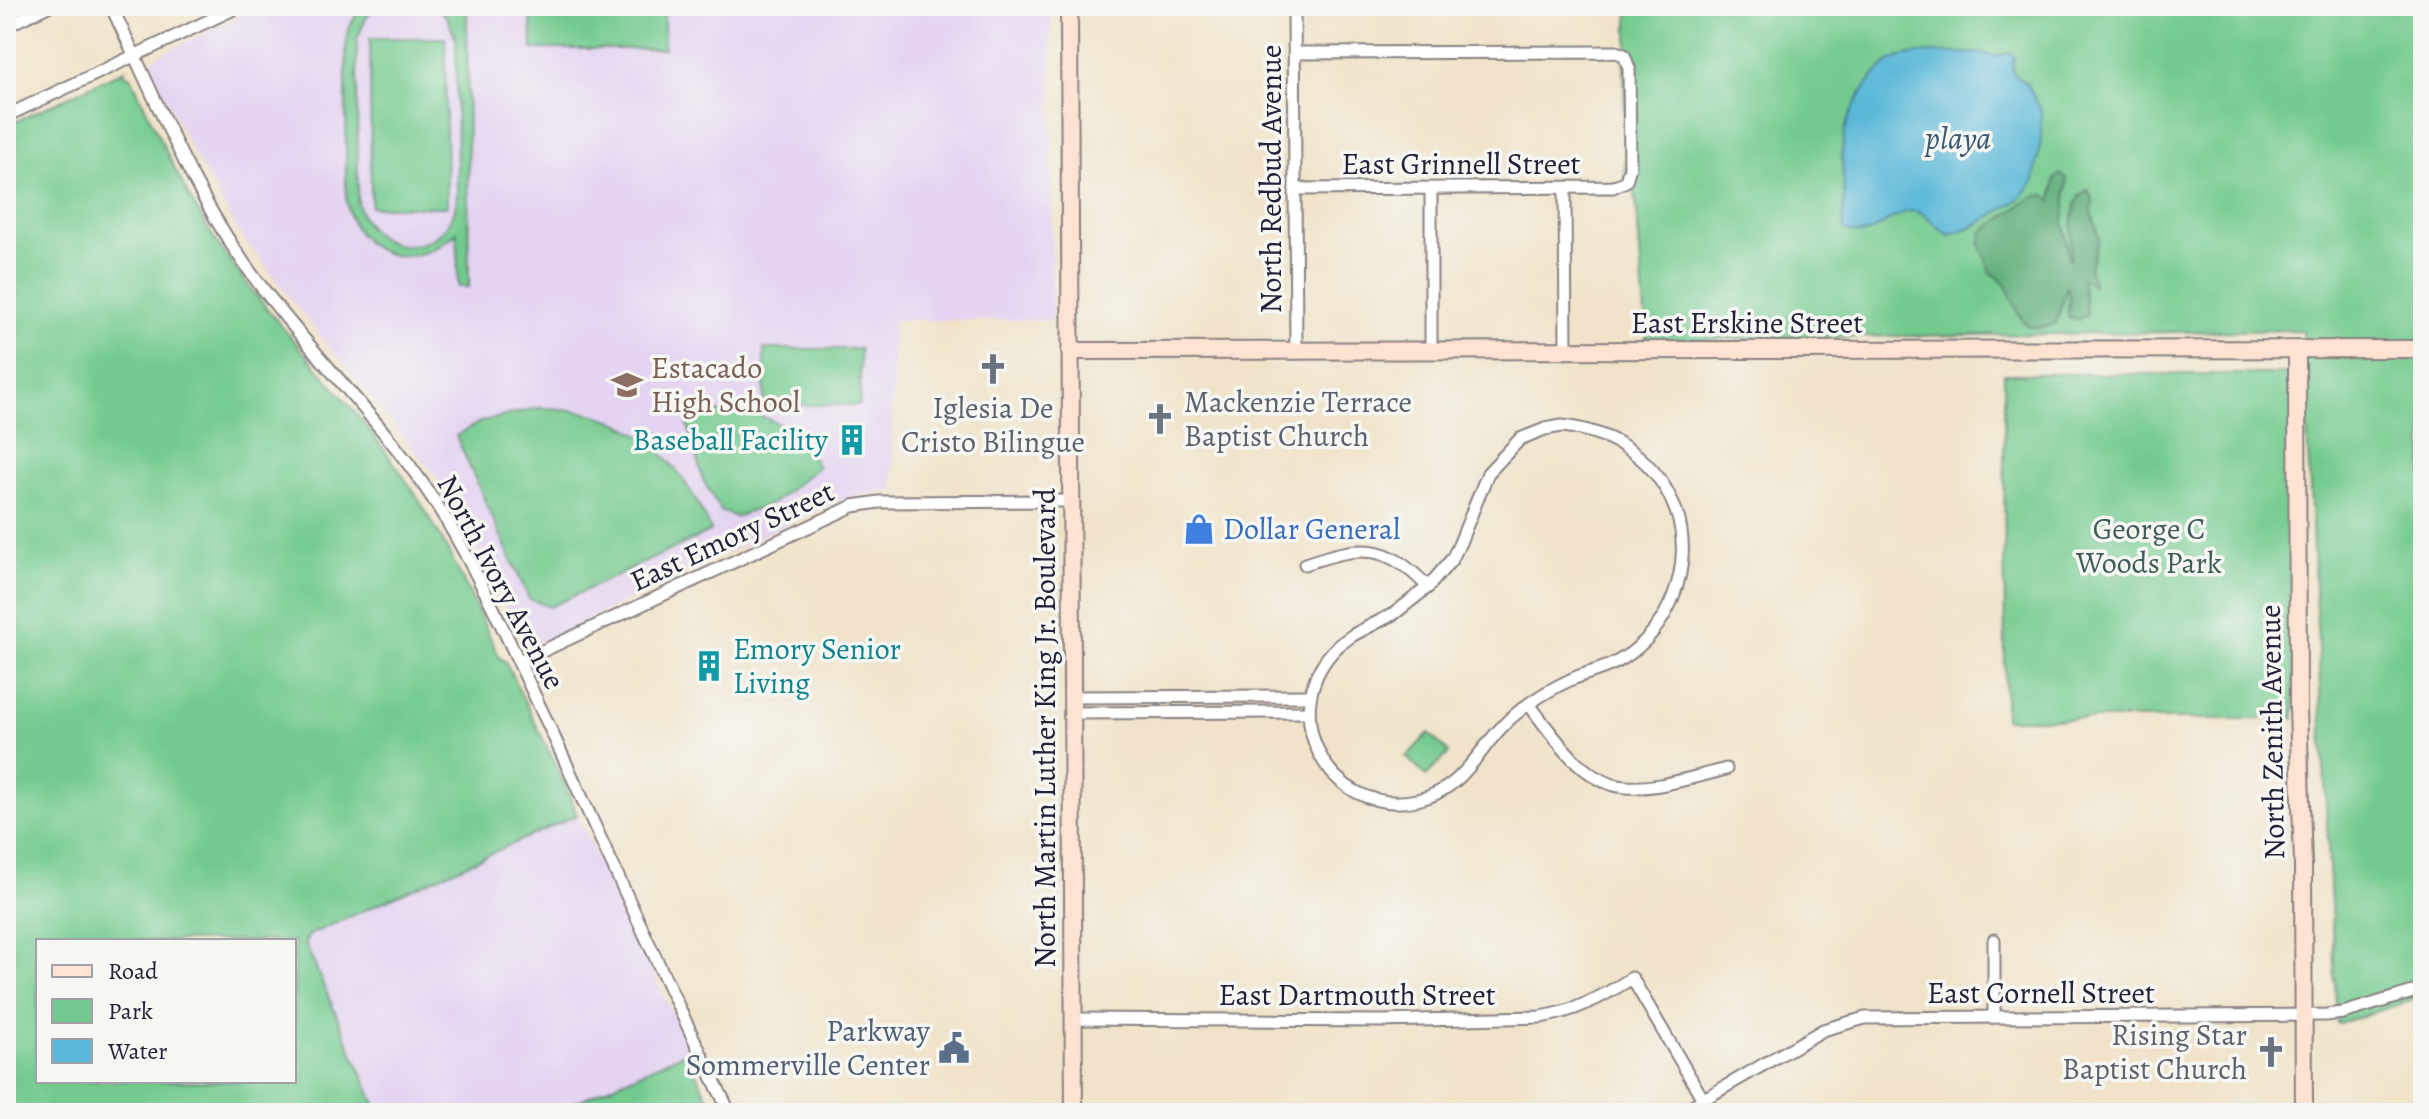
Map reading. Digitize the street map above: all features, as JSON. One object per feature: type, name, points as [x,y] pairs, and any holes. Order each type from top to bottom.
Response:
[{"type":"street","points":[[6,26],[48,6]]},
{"type":"street","name":"North Ivory Avenue","points":[[111,6],[179,150],[234,248],[279,309],[377,422],[415,471],[465,554],[519,662],[730,1113]]},
{"type":"street","points":[[6,116],[240,6]]},
{"type":"street","name":"North Martin Luther King Jr. Boulevard","points":[[1069,6],[1074,1113]]},
{"type":"street","name":"North Redbud Avenue","points":[[1294,6],[1296,353]]},
{"type":"street","name":"East Grinnell Street","points":[[1295,53],[1609,51],[1624,55],[1629,68],[1630,167],[1626,181],[1613,187],[1295,189]]},
{"type":"street","points":[[1565,188],[1566,352]]},
{"type":"street","points":[[1431,189],[1431,352]]},
{"type":"street","name":"East Erskine Street","points":[[1070,351],[2423,349]]},
{"type":"street","name":"North Zenith Avenue","points":[[2297,350],[2304,1113]]},
{"type":"street","points":[[1573,427],[1609,437],[1647,462],[1665,486],[1681,528],[1680,572],[1671,603],[1649,635],[1622,660],[1573,679],[1529,704],[1499,731],[1453,785],[1428,797],[1402,802],[1369,798],[1338,778],[1317,748],[1309,712],[1309,696],[1320,671],[1339,645],[1395,613],[1428,587],[1456,552],[1486,475],[1520,439],[1550,428],[1573,427]]},
{"type":"street","name":"East Emory Street","points":[[519,662],[853,506],[879,502],[1073,501]]},
{"type":"street","points":[[1305,564],[1345,552],[1379,553],[1406,565],[1428,587]]},
{"type":"street","points":[[1072,705],[1309,696]]},
{"type":"street","points":[[1529,704],[1572,759],[1600,780],[1618,788],[1649,788],[1726,769]]},
{"type":"street","points":[[1072,705],[1309,712]]},
{"type":"street","points":[[1994,940],[1994,1017]]},
{"type":"street","name":"East Dartmouth Street","points":[[1073,1019],[1381,1021],[1540,1017],[1583,1006],[1632,978],[1703,1100]]},
{"type":"street","name":"East Cornell Street","points":[[1680,1113],[1823,1030],[1865,1018],[2343,1013],[2423,989]]},
{"type":"street","points":[[1703,1100],[1711,1113]]},
{"type":"shaded area","name":"Estacado High School","points":[[262,6],[1051,6],[1052,320],[893,320],[893,491],[863,494],[828,505],[536,644],[525,643],[437,478],[238,231],[187,142],[153,70],[153,60],[159,55]]},
{"type":"shaded area","points":[[577,815],[690,1050],[552,1113],[379,1113],[305,942],[309,934]]},
{"type":"green space","points":[[361,6],[378,6],[366,18],[357,39],[358,204],[366,223],[379,237],[394,244],[411,245],[428,241],[442,231],[452,216],[457,196],[456,39],[447,17],[435,6],[452,6],[456,10],[456,6],[467,6],[469,287],[458,287],[457,232],[441,245],[423,253],[405,256],[388,254],[373,247],[360,235],[351,218],[346,197],[346,47],[349,28]]},
{"type":"green space","points":[[531,6],[664,6],[664,49],[532,49]]},
{"type":"green space","points":[[1628,6],[2423,6],[2423,997],[2337,1024],[2302,330],[1647,340],[1635,190],[1625,190],[1624,50],[1628,50]]},
{"type":"green space","points":[[370,38],[445,38],[447,207],[371,207]]},
{"type":"green space","points":[[125,70],[123,73],[131,77],[182,183],[218,244],[264,306],[388,454],[423,506],[500,658],[505,661],[577,815],[309,935],[305,943],[379,1113],[6,1113],[6,126]]},
{"type":"green space","points":[[2060,174],[2067,179],[2064,225],[2070,261],[2077,202],[2088,190],[2093,200],[2092,212],[2099,239],[2089,270],[2093,286],[2082,278],[2087,315],[2069,319],[2067,287],[2056,323],[2030,326],[2023,320],[2001,280],[1991,273],[1980,244],[1983,231],[2034,196],[2045,195],[2052,201],[2055,179]]},
{"type":"green space","points":[[764,349],[860,349],[860,405],[764,405]]},
{"type":"green space","name":"George C Woods Park","points":[[2004,374],[2292,374],[2294,719],[2005,719]]},
{"type":"green space","points":[[537,408],[598,415],[623,425],[645,439],[665,456],[682,477],[711,531],[550,607],[529,599],[456,436],[480,422]]},
{"type":"green space","points":[[732,410],[760,416],[783,427],[802,444],[818,467],[773,503],[736,517],[721,511],[703,480],[687,423],[703,415]]},
{"type":"green space","points":[[1429,733],[1449,753],[1426,776],[1406,757]]},
{"type":"green space","points":[[686,1052],[715,1113],[552,1113]]},
{"type":"water","name":"playa","points":[[1927,53],[1997,56],[2011,53],[2014,57],[2012,69],[2027,84],[2041,111],[2041,140],[2034,181],[2020,199],[1976,225],[1950,235],[1923,214],[1914,211],[1896,216],[1863,234],[1844,229],[1843,139],[1852,111],[1873,78],[1898,58]]},
{"type":"place","name":"Iglesia De Cristo Bilingue","points":[[993,369]]},
{"type":"place","name":"Estacado High School","points":[[627,385]]},
{"type":"place","name":"Mackenzie Terrace Baptist Church","points":[[1160,419]]},
{"type":"place","name":"Baseball Facility","points":[[852,440]]},
{"type":"place","name":"Dollar General","points":[[1199,529]]},
{"type":"place","name":"Emory Senior Living","points":[[709,666]]},
{"type":"place","name":"Parkway Sommerville Center","points":[[954,1048]]},
{"type":"place","name":"Rising Star Baptist Church","points":[[2271,1052]]}]
